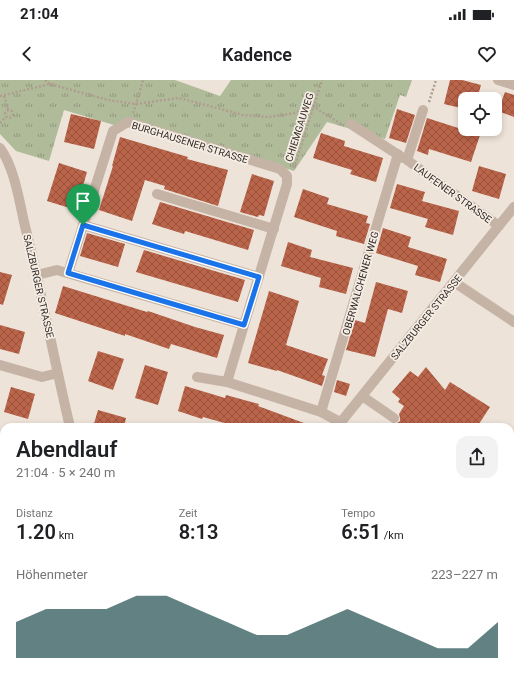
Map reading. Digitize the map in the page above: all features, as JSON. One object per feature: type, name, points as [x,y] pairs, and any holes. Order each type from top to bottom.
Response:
[{"type":"street","points":[[498,80],[514,85]]},
{"type":"street","name":"LAUFENER STRASSE","points":[[407,160],[423,110]]},
{"type":"street","name":"BURGHAUSENER STRASSE","points":[[68,273],[113,131],[128,122],[280,169],[287,176]]},
{"type":"street","name":"LAUFENER STRASSE","points":[[351,124],[407,160],[499,226]]},
{"type":"street","name":"SALZBURGER STRASSE","points":[[0,148],[11,169],[37,275],[69,423]]},
{"type":"street","name":"OBERWALCHENER WEG","points":[[322,412],[398,154]]},
{"type":"street","points":[[227,382],[288,184],[287,176]]},
{"type":"street","points":[[157,194],[274,229]]},
{"type":"street","name":"SALZBURGER STRASSE","points":[[341,423],[514,207]]},
{"type":"street","points":[[83,225],[259,277]]},
{"type":"street","points":[[37,275],[57,270],[244,325]]},
{"type":"street","points":[[454,282],[514,322]]},
{"type":"street","points":[[0,365],[42,376],[58,373]]},
{"type":"street","points":[[197,378],[227,382],[322,412],[336,423]]},
{"type":"street","points":[[362,396],[394,418]]},
{"type":"path","points":[[45,80],[50,84],[108,100],[136,104],[178,98],[243,116],[269,117],[295,113],[314,107],[342,124],[351,124]]},
{"type":"path","points":[[128,122],[144,80]]},
{"type":"path","name":"CHIEMGAUWEG","points":[[287,176],[294,167],[322,80]]},
{"type":"path","points":[[423,110],[428,107],[436,80]]},
{"type":"path","points":[[0,96],[50,84]]},
{"type":"path","points":[[0,123],[6,117],[9,118],[13,115],[11,110],[8,109],[4,96]]},
{"type":"path","points":[[6,117],[4,112],[8,109]]},
{"type":"green space","points":[[0,80],[175,80],[220,96],[231,80],[412,80],[406,97],[400,95],[385,139],[327,122],[294,171],[130,119],[114,125],[64,110],[49,161],[16,151],[0,134]]},
{"type":"building","points":[[450,80],[462,80],[481,85],[479,92],[458,92],[458,107],[444,104]]},
{"type":"building","points":[[505,92],[514,95],[514,117],[502,112],[502,100]]},
{"type":"building","points":[[397,109],[415,115],[406,143],[389,138]]},
{"type":"building","points":[[71,114],[101,121],[94,149],[64,142]]},
{"type":"building","points":[[427,118],[458,128],[458,136],[480,136],[471,162],[429,149],[428,155],[417,151]]},
{"type":"building","points":[[321,133],[345,141],[344,146],[383,158],[376,182],[350,174],[352,170],[313,158]]},
{"type":"building","points":[[120,137],[188,157],[187,159],[228,170],[218,206],[164,189],[165,186],[145,180],[132,221],[99,210],[113,166]]},
{"type":"building","points":[[59,163],[87,172],[76,210],[47,201]]},
{"type":"building","points":[[479,166],[506,174],[499,199],[472,191]]},
{"type":"building","points":[[252,174],[274,181],[264,216],[259,215],[258,217],[240,212]]},
{"type":"building","points":[[397,184],[425,192],[422,201],[459,211],[453,235],[425,227],[428,219],[390,208]]},
{"type":"building","points":[[303,189],[329,198],[327,204],[368,216],[366,223],[370,224],[364,244],[336,236],[337,231],[294,217]]},
{"type":"building","points":[[160,202],[254,230],[248,250],[185,231],[184,234],[152,224]]},
{"type":"building","points":[[383,228],[411,237],[408,247],[447,259],[440,282],[415,275],[418,266],[376,253]]},
{"type":"building","points":[[87,233],[125,244],[118,267],[80,256]]},
{"type":"building","points":[[288,242],[312,250],[310,257],[353,268],[346,294],[319,287],[321,278],[281,266]]},
{"type":"building","points":[[144,250],[245,280],[238,302],[136,272]]},
{"type":"building","points":[[0,272],[12,275],[3,305],[0,304]]},
{"type":"building","points":[[376,282],[408,291],[402,313],[388,309],[375,357],[346,350],[355,320],[365,323]]},
{"type":"building","points":[[63,286],[224,335],[217,358],[171,344],[169,349],[55,313]]},
{"type":"building","points":[[269,291],[299,301],[286,345],[328,359],[322,375],[325,376],[322,386],[277,370],[248,363]]},
{"type":"building","points":[[0,325],[25,332],[19,354],[0,349]]},
{"type":"building","points":[[98,351],[124,359],[113,390],[88,381]]},
{"type":"building","points":[[145,365],[168,372],[158,405],[135,398]]},
{"type":"building","points":[[426,367],[445,390],[450,382],[490,407],[480,423],[397,423],[400,421],[399,414],[404,406],[398,402],[400,399],[392,392],[410,371],[418,377]]},
{"type":"building","points":[[337,380],[350,384],[346,396],[334,392]]},
{"type":"building","points":[[185,386],[225,398],[226,395],[259,404],[258,406],[304,423],[225,423],[203,417],[202,419],[178,411]]},
{"type":"building","points":[[11,387],[35,394],[28,419],[4,412]]},
{"type":"building","points":[[98,410],[126,418],[125,423],[94,423]]},
{"type":"route","points":[[83,225],[259,277],[244,325],[68,273],[83,225]]}]
